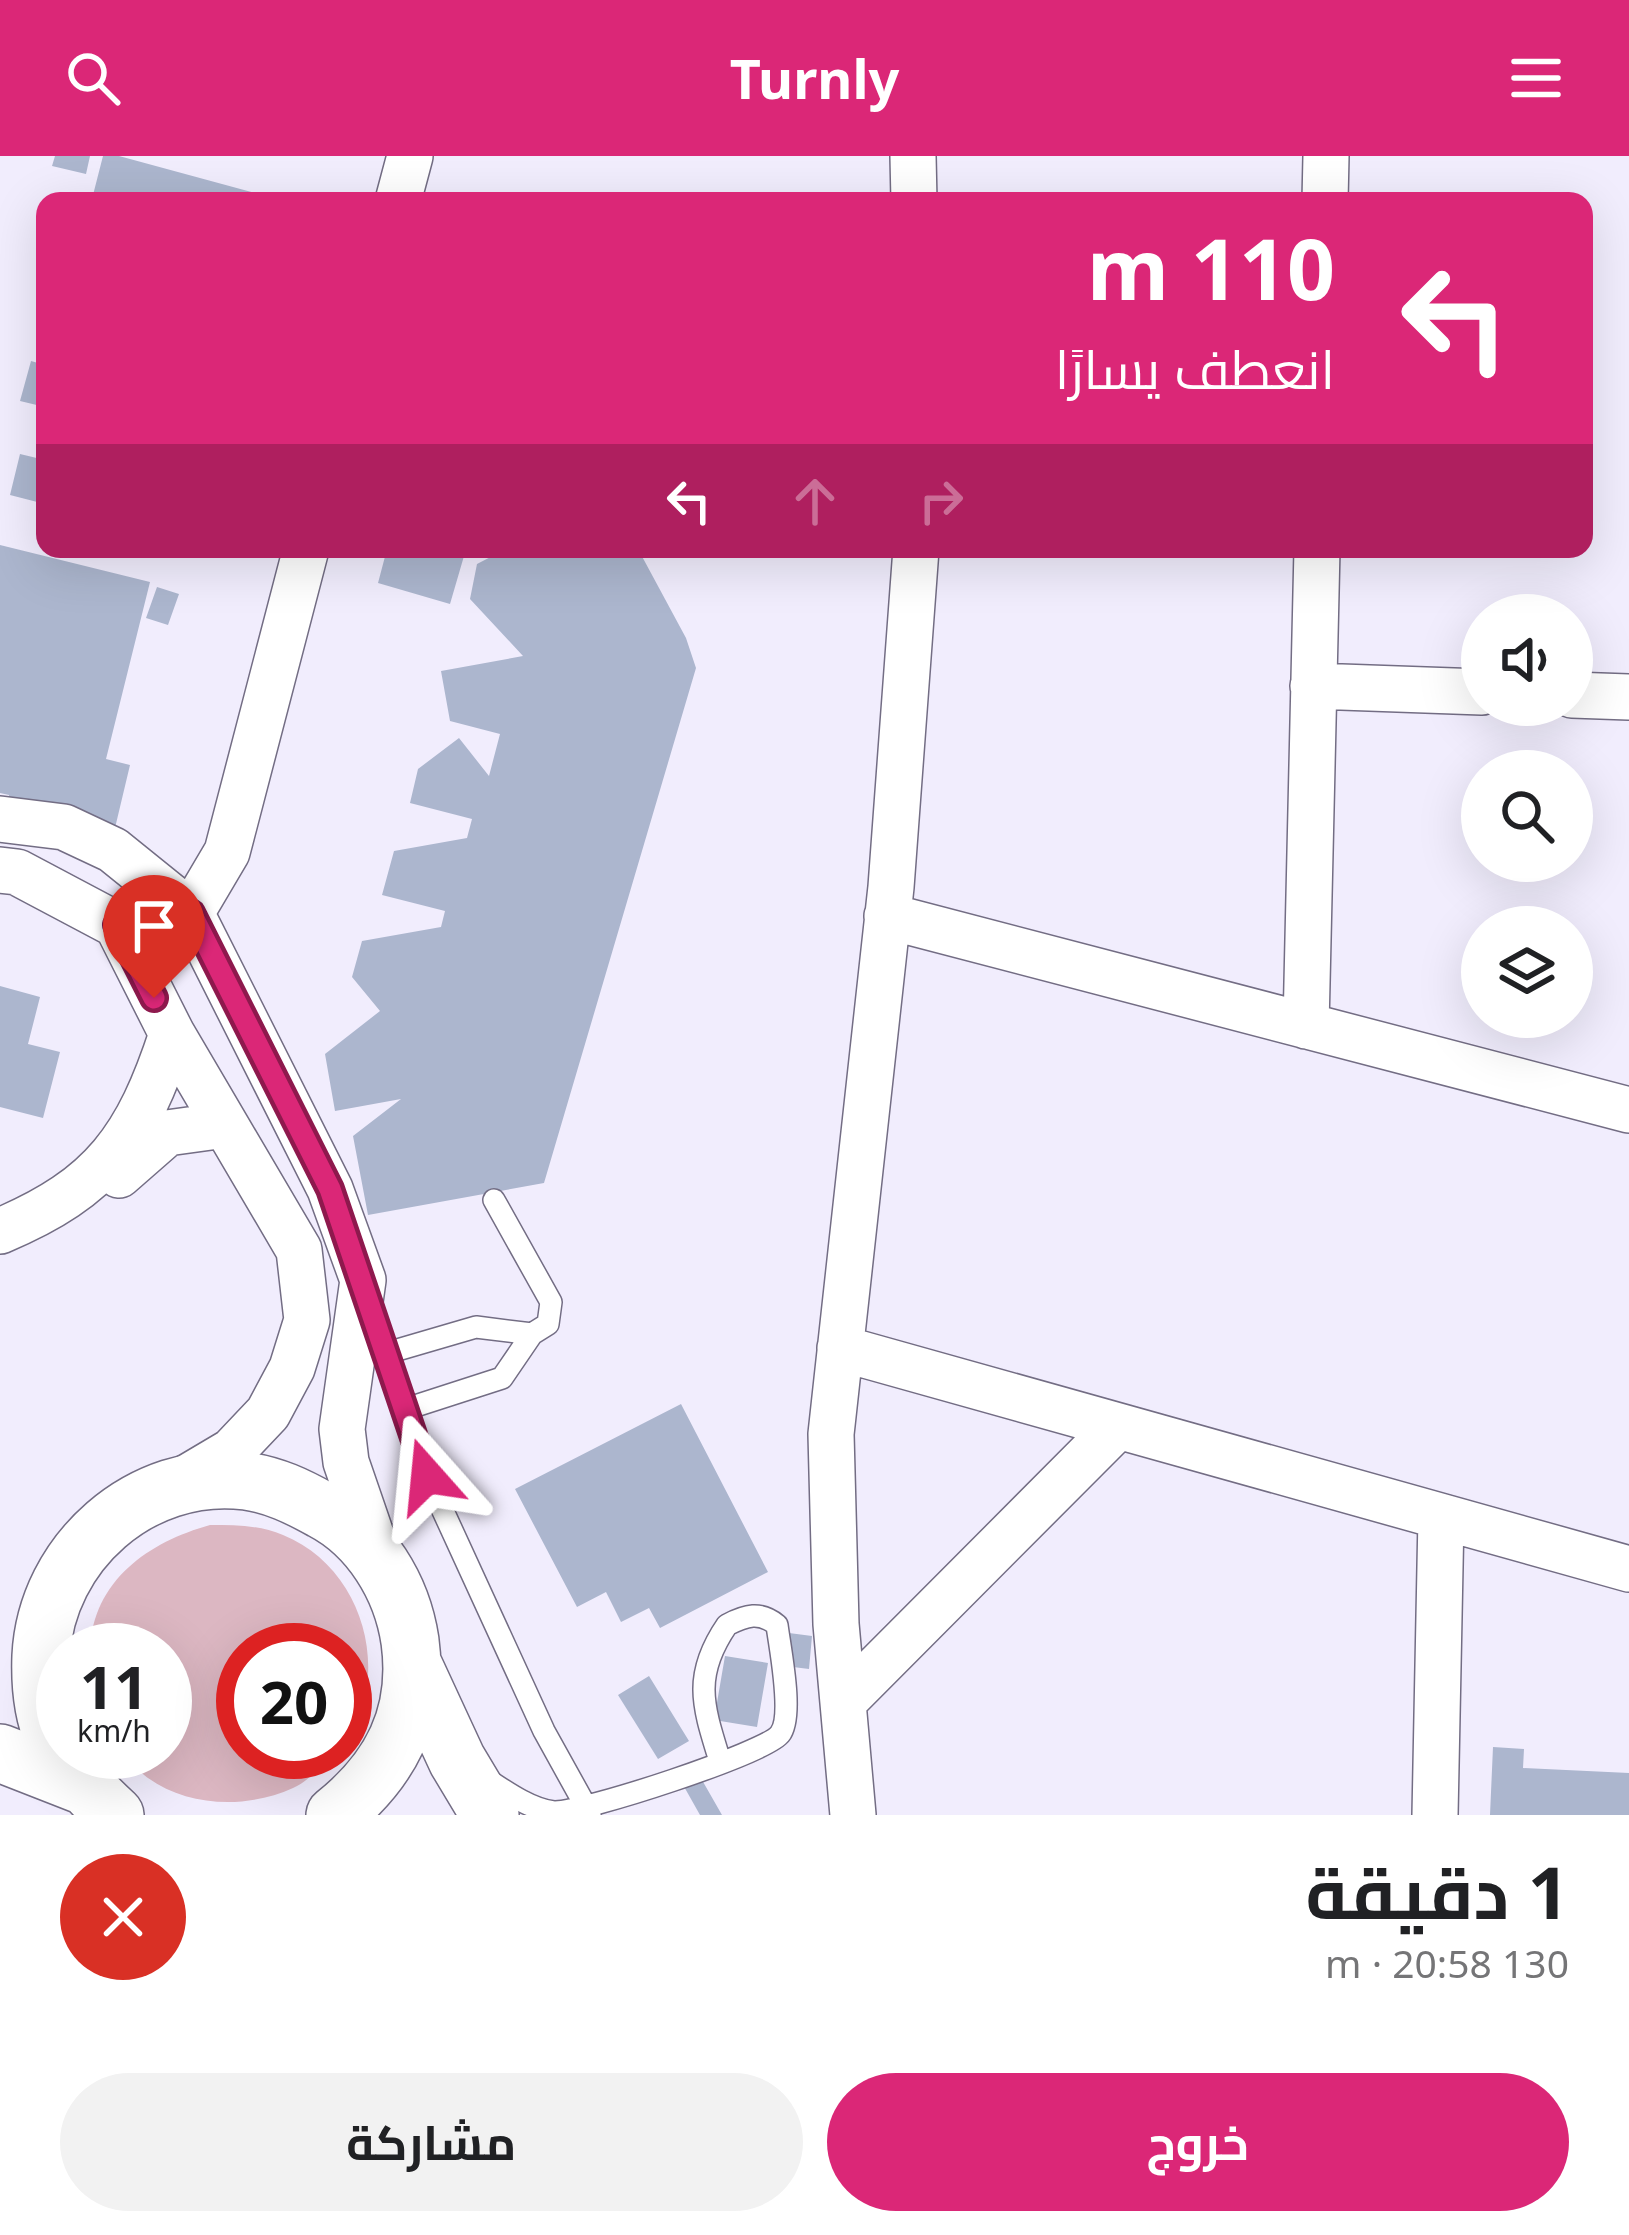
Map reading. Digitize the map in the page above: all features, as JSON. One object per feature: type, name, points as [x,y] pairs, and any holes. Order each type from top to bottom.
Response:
[{"type":"street","points":[[400,192],[410,156]]},
{"type":"street","points":[[913,156],[914,192]]},
{"type":"street","points":[[1324,192],[1326,156]]},
{"type":"street","points":[[191,913],[226,852],[304,558]]},
{"type":"street","points":[[853,1815],[836,1624],[831,1434],[887,916],[915,558]]},
{"type":"street","points":[[1306,1026],[1317,558]]},
{"type":"street","points":[[1313,686],[1461,691]]},
{"type":"street","points":[[1593,696],[1629,697]]},
{"type":"street","points":[[0,819],[64,827],[113,850],[191,913],[330,1189],[363,1280],[342,1429],[346,1462],[380,1561],[406,1617],[414,1667],[410,1703],[391,1756],[367,1789],[335,1815]]},
{"type":"street","points":[[0,869],[16,872],[117,925],[172,1034],[299,1250],[307,1320],[292,1368],[268,1413],[232,1451],[129,1507],[98,1530],[56,1588],[42,1632],[40,1684],[52,1736],[99,1800]]},
{"type":"street","points":[[117,925],[191,913]]},
{"type":"street","points":[[887,916],[1629,1111]]},
{"type":"street","points":[[0,1231],[61,1201],[89,1181],[116,1152],[152,1095],[172,1034]]},
{"type":"street","points":[[0,1246],[67,1213],[167,1133],[225,1125]]},
{"type":"street","points":[[840,1348],[1629,1569]]},
{"type":"street","points":[[843,1702],[1116,1428]]},
{"type":"street","points":[[166,1490],[245,1481],[287,1491],[341,1520],[380,1561]]},
{"type":"street","points":[[1435,1815],[1441,1517]]},
{"type":"street","points":[[0,1622],[56,1588]]},
{"type":"street","points":[[414,1667],[457,1760],[490,1815]]},
{"type":"street","points":[[0,1753],[99,1800]]},
{"type":"lane","points":[[406,1409],[502,1378],[532,1334],[548,1324],[551,1302],[494,1200]]},
{"type":"lane","points":[[363,1280],[427,1476],[544,1731],[588,1811]]},
{"type":"lane","points":[[387,1353],[476,1328],[532,1334]]},
{"type":"lane","points":[[457,1760],[511,1795],[552,1812],[588,1811],[615,1801],[720,1761],[775,1740],[787,1719],[777,1625],[767,1617],[755,1614],[727,1625],[705,1670],[704,1707],[720,1761]]},
{"type":"shaded area","points":[[210,1525],[283,1535],[325,1562],[341,1581],[361,1623],[216,1623],[216,1779],[307,1779],[271,1796],[248,1801],[200,1800],[150,1779],[192,1779],[192,1623],[95,1623],[101,1603],[128,1568],[187,1532]]},
{"type":"building","points":[[55,156],[90,156],[86,174],[52,166]]},
{"type":"building","points":[[103,156],[119,156],[251,192],[94,192]]},
{"type":"building","points":[[31,361],[36,362],[36,405],[20,401]]},
{"type":"building","points":[[20,454],[36,458],[36,502],[10,495]]},
{"type":"building","points":[[0,545],[36,554],[36,558],[150,582],[106,759],[130,765],[115,828],[8,802],[9,795],[0,793]]},
{"type":"building","points":[[385,558],[463,558],[450,604],[378,583]]},
{"type":"building","points":[[489,558],[643,558],[686,638],[696,668],[544,1183],[368,1215],[353,1136],[401,1099],[335,1111],[325,1054],[380,1011],[352,977],[362,941],[441,927],[445,911],[382,895],[394,851],[467,838],[472,819],[410,803],[418,769],[459,738],[489,776],[500,734],[450,721],[441,671],[523,656],[470,599],[477,564]]},
{"type":"building","points":[[157,587],[179,594],[168,625],[146,618]]},
{"type":"building","points":[[0,986],[40,997],[28,1044],[60,1052],[43,1118],[0,1107]]},
{"type":"building","points":[[681,1404],[768,1572],[660,1628],[649,1608],[621,1622],[606,1592],[577,1607],[515,1489]]},
{"type":"building","points":[[789,1633],[812,1636],[809,1669],[785,1666]]},
{"type":"building","points":[[725,1656],[768,1663],[757,1727],[714,1720]]},
{"type":"building","points":[[649,1676],[689,1741],[658,1759],[618,1695]]},
{"type":"building","points":[[1493,1747],[1524,1749],[1523,1768],[1629,1773],[1629,1815],[1490,1815]]},
{"type":"building","points":[[698,1773],[722,1815],[700,1815],[682,1783]]},
{"type":"route","points":[[154,998],[117,925],[191,913],[330,1189],[427,1476]]}]
